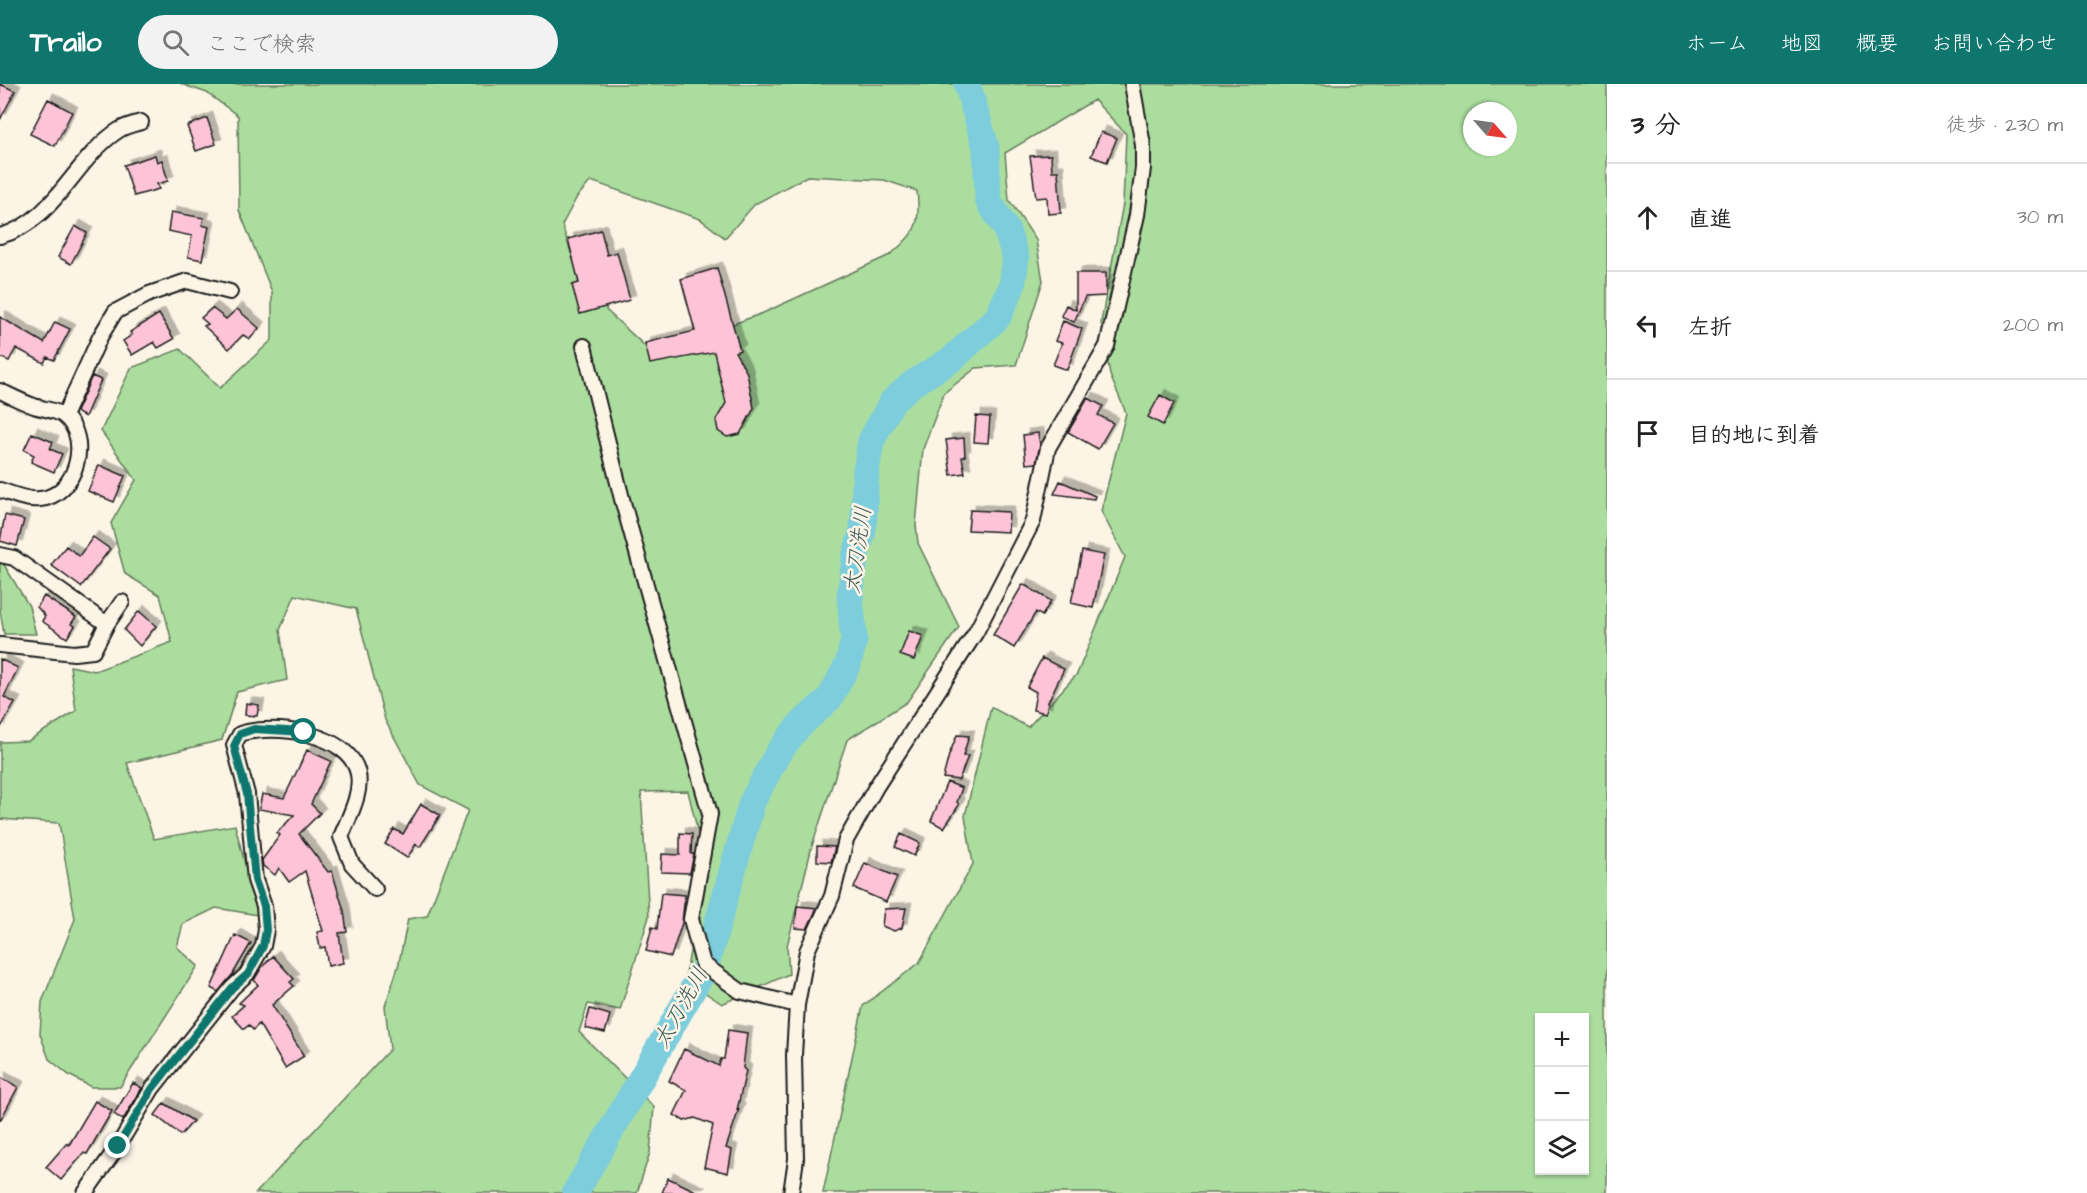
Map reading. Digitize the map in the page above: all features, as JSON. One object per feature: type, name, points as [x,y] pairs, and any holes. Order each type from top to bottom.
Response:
[{"type":"street","points":[[791,1193],[796,1159],[794,1055],[796,1005],[807,951],[832,896],[846,840],[876,787],[976,632],[1033,521],[1048,448],[1107,346],[1137,215],[1143,168],[1143,145],[1131,84]]},
{"type":"street","points":[[0,236],[13,233],[36,219],[95,152],[120,129],[141,122]]},
{"type":"street","points":[[64,416],[100,337],[115,312],[149,294],[187,281],[230,292]]},
{"type":"street","points":[[584,346],[622,499],[710,814],[691,919],[703,964],[740,991],[796,1005]]},
{"type":"street","points":[[0,391],[64,416],[77,434],[79,453],[71,477],[57,493],[42,500],[28,499],[0,490]]},
{"type":"street","points":[[0,555],[14,558],[107,624]]},
{"type":"street","points":[[0,645],[74,653],[93,651],[122,602]]},
{"type":"street","points":[[85,1193],[118,1146],[152,1089],[232,988],[248,974],[263,946],[266,930],[264,906],[255,880],[247,794],[234,746],[240,734],[254,729],[304,732],[328,741],[354,765],[358,775],[356,794],[340,837],[351,864],[375,889]]},
{"type":"green space","points":[[181,84],[1607,84],[1607,1193],[823,1193],[863,1006],[919,963],[973,864],[965,816],[991,707],[1028,727],[1077,674],[1125,557],[1101,511],[1126,413],[1110,375],[1101,322],[1123,204],[1126,134],[1094,100],[1005,153],[1009,200],[1036,240],[1043,281],[1016,365],[976,368],[944,393],[923,449],[916,525],[918,543],[959,627],[907,702],[847,740],[812,846],[787,946],[789,974],[722,1004],[685,979],[701,891],[700,841],[688,791],[641,792],[649,917],[620,1010],[588,1004],[579,1032],[654,1107],[650,1152],[637,1193],[256,1193],[390,1049],[385,1006],[398,967],[408,919],[427,916],[468,810],[420,785],[385,720],[356,609],[295,595],[280,630],[287,680],[237,692],[222,740],[127,763],[154,839],[235,825],[258,915],[216,908],[183,924],[177,947],[198,966],[120,1087],[91,1087],[69,1075],[49,1059],[40,1034],[42,1002],[75,919],[59,823],[0,819],[0,742],[28,741],[76,711],[70,666],[95,671],[172,642],[160,595],[125,574],[111,523],[136,480],[101,431],[131,368],[180,349],[220,388],[272,340],[272,292],[239,210],[238,116],[207,93]],"holes":[[[807,176],[884,180],[917,191],[918,212],[915,228],[890,255],[658,358],[606,310],[612,283],[574,262],[562,225],[577,197],[591,181],[700,219],[725,238],[755,204]]]},
{"type":"green space","points":[[0,563],[3,563],[29,606],[36,634],[4,634],[0,611]]},
{"type":"building","points":[[0,84],[15,91],[0,120]]},
{"type":"building","points":[[48,99],[72,112],[55,146],[30,134]]},
{"type":"building","points":[[207,118],[216,144],[196,151],[187,126]]},
{"type":"building","points":[[1101,132],[1117,138],[1107,162],[1091,156]]},
{"type":"building","points":[[155,155],[157,162],[162,160],[168,181],[157,184],[159,189],[134,196],[124,165]]},
{"type":"building","points":[[1051,155],[1052,171],[1058,171],[1061,213],[1048,214],[1047,197],[1036,198],[1030,156]]},
{"type":"building","points":[[171,212],[204,218],[202,225],[209,227],[202,260],[188,257],[192,236],[168,231]]},
{"type":"building","points":[[75,226],[87,233],[71,264],[58,257]]},
{"type":"building","points":[[601,230],[607,255],[617,252],[630,300],[580,314],[572,285],[579,283],[568,239]]},
{"type":"building","points":[[717,268],[740,350],[735,352],[747,373],[754,408],[740,434],[727,437],[718,431],[716,420],[726,403],[714,352],[650,364],[645,343],[695,331],[681,279]]},
{"type":"building","points":[[1076,273],[1106,273],[1106,296],[1085,297],[1074,322],[1061,316],[1066,305],[1076,310]]},
{"type":"building","points":[[212,308],[226,319],[237,309],[259,328],[250,339],[243,335],[229,349],[204,326],[208,324],[201,318]]},
{"type":"building","points":[[159,314],[174,339],[158,348],[154,342],[132,355],[123,341],[132,335],[130,332]]},
{"type":"building","points":[[0,317],[44,343],[55,322],[70,329],[54,360],[47,357],[44,363],[16,348],[9,361],[0,357]]},
{"type":"building","points":[[1063,321],[1082,329],[1067,370],[1053,365],[1062,343],[1055,341]]},
{"type":"building","points":[[92,376],[101,380],[85,417],[76,412]]},
{"type":"building","points":[[1160,395],[1174,403],[1163,425],[1148,417]]},
{"type":"building","points":[[1088,398],[1103,406],[1098,415],[1113,423],[1098,449],[1068,432]]},
{"type":"building","points":[[976,416],[990,417],[988,443],[974,442]]},
{"type":"building","points":[[32,433],[53,442],[50,449],[62,454],[54,472],[31,462],[34,455],[24,450]]},
{"type":"building","points":[[1038,433],[1040,445],[1036,463],[1026,464],[1023,435]]},
{"type":"building","points":[[964,438],[965,456],[962,457],[965,473],[951,475],[946,440]]},
{"type":"building","points":[[99,465],[125,476],[114,502],[88,491]]},
{"type":"building","points":[[1060,481],[1095,496],[1094,499],[1054,494]]},
{"type":"building","points":[[970,510],[1009,512],[1008,532],[968,530]]},
{"type":"building","points":[[5,515],[24,520],[17,546],[0,541]]},
{"type":"building","points":[[93,537],[110,549],[81,587],[51,565],[66,546],[79,556]]},
{"type":"building","points":[[1082,551],[1104,555],[1093,608],[1071,603]]},
{"type":"building","points":[[1023,584],[1051,601],[1042,616],[1036,612],[1014,648],[993,635]]},
{"type":"building","points":[[44,596],[76,617],[71,624],[75,626],[67,638],[42,621],[45,616],[37,607]]},
{"type":"building","points":[[139,611],[156,626],[140,646],[124,630]]},
{"type":"building","points":[[909,631],[923,636],[914,660],[900,655]]},
{"type":"building","points":[[1042,658],[1064,669],[1048,702],[1046,713],[1033,710],[1036,692],[1027,687]]},
{"type":"building","points":[[0,659],[18,668],[4,697],[15,703],[0,729]]},
{"type":"building","points":[[246,703],[259,705],[257,716],[245,715]]},
{"type":"building","points":[[957,735],[969,736],[963,756],[968,756],[959,780],[943,778],[949,755]]},
{"type":"building","points":[[307,750],[331,761],[311,804],[320,813],[299,834],[328,872],[332,871],[344,911],[347,932],[339,933],[343,963],[328,966],[325,947],[320,948],[317,932],[323,931],[305,871],[289,882],[279,868],[275,875],[263,866],[262,860],[280,835],[277,833],[294,815],[259,809],[262,794],[284,798]]},
{"type":"building","points":[[947,782],[962,788],[957,802],[959,805],[944,828],[931,821]]},
{"type":"building","points":[[421,804],[440,815],[420,847],[416,844],[407,858],[385,844],[394,829],[403,834]]},
{"type":"building","points":[[680,833],[692,834],[691,854],[694,854],[690,873],[661,872],[662,854],[680,855]]},
{"type":"building","points":[[901,834],[920,843],[914,856],[895,847]]},
{"type":"building","points":[[817,846],[835,847],[831,862],[817,861]]},
{"type":"building","points":[[865,863],[897,877],[886,902],[854,888]]},
{"type":"building","points":[[661,893],[685,895],[682,923],[671,957],[646,951],[652,927],[657,929]]},
{"type":"building","points":[[797,906],[817,908],[807,929],[795,928]]},
{"type":"building","points":[[906,908],[902,928],[894,931],[882,926],[884,909]]},
{"type":"building","points":[[235,935],[251,943],[233,974],[218,992],[211,988]]},
{"type":"building","points":[[273,956],[294,979],[290,982],[294,986],[272,1005],[304,1056],[285,1068],[259,1024],[253,1030],[249,1025],[244,1029],[232,1016],[244,1005],[239,1003],[258,985],[254,980]]},
{"type":"building","points":[[590,1009],[610,1015],[605,1033],[585,1028]]},
{"type":"building","points":[[728,1030],[747,1033],[743,1068],[746,1071],[737,1110],[739,1109],[726,1148],[732,1150],[728,1173],[704,1167],[713,1125],[695,1118],[684,1121],[674,1115],[686,1090],[669,1081],[684,1049],[719,1066],[721,1059],[724,1059]]},
{"type":"building","points":[[0,1077],[18,1087],[0,1121]]},
{"type":"building","points":[[133,1083],[142,1088],[123,1120],[114,1114]]},
{"type":"building","points":[[95,1101],[112,1111],[87,1154],[84,1153],[61,1180],[46,1167],[67,1143],[69,1145]]},
{"type":"building","points":[[164,1103],[193,1121],[181,1135],[155,1115]]},
{"type":"building","points":[[668,1178],[700,1193],[662,1193]]},
{"type":"waterway","name":"太刀洗川","points":[[575,1193],[705,968],[752,802],[778,753],[798,727],[830,698],[848,664],[854,640],[850,597],[855,557],[863,530],[866,471],[871,441],[892,402],[912,384],[952,359],[998,317],[1012,286],[1016,258],[1006,229],[988,200],[986,147],[967,84]]},
{"type":"route","points":[[118,1146],[152,1089],[232,988],[248,974],[263,946],[266,930],[264,906],[255,880],[247,794],[234,746],[240,734],[254,729],[304,732]]}]
